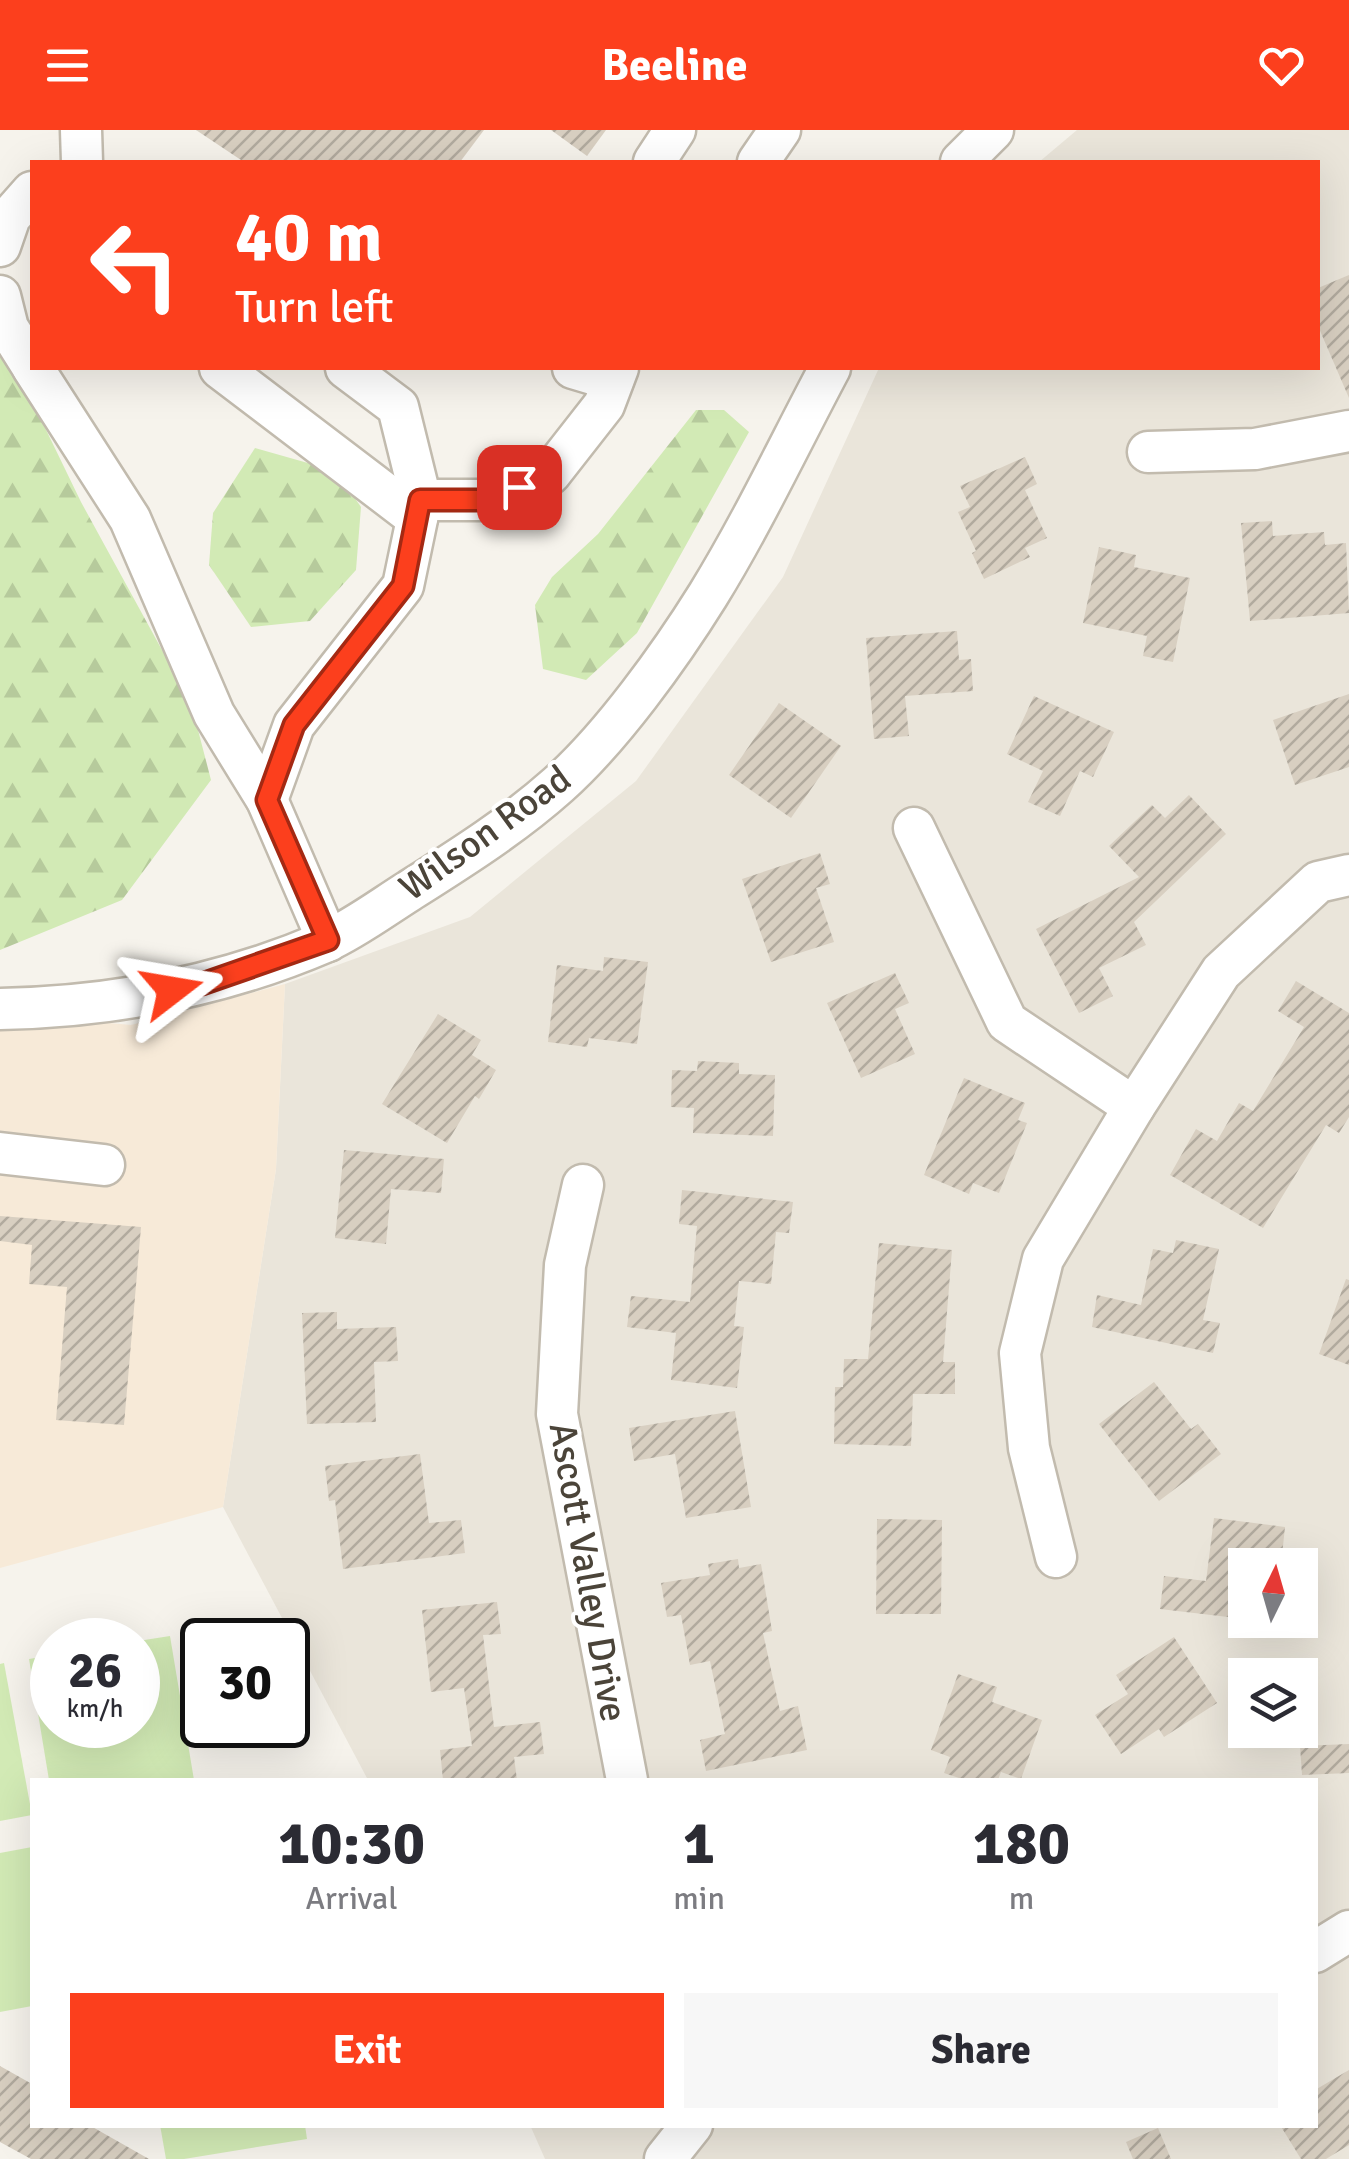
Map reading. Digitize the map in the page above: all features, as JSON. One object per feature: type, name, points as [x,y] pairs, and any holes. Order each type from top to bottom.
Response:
[{"type":"street","points":[[82,130],[82,160]]},
{"type":"street","points":[[655,160],[676,130]]},
{"type":"street","points":[[759,160],[780,130]]},
{"type":"street","points":[[963,160],[993,130]]},
{"type":"street","points":[[0,296],[8,328],[30,362]]},
{"type":"street","points":[[35,370],[130,520],[214,714],[267,800],[328,940]]},
{"type":"street","points":[[223,370],[419,509],[488,500],[550,474],[604,406],[616,374],[587,370]]},
{"type":"street","points":[[267,800],[294,725],[403,586],[419,509],[398,408],[349,370]]},
{"type":"street","name":"Wilson Road","points":[[0,1009],[114,1003],[149,996],[202,984],[328,940],[500,832],[560,784],[648,681],[708,595],[829,370]]},
{"type":"street","points":[[1148,452],[1255,449],[1349,431]]},
{"type":"street","points":[[914,828],[1006,1022],[1134,1107]]},
{"type":"street","points":[[1056,1557],[1029,1448],[1020,1353],[1043,1260],[1134,1107],[1221,972],[1318,882],[1349,875]]},
{"type":"street","points":[[0,1153],[104,1165]]},
{"type":"street","name":"Ascott Valley Drive","points":[[582,1185],[565,1265],[556,1414],[627,1778]]},
{"type":"street","points":[[1318,1950],[1349,1931]]},
{"type":"street","points":[[665,2159],[690,2128]]},
{"type":"shaded area","points":[[1077,130],[1349,130],[1349,2159],[545,2159],[531,2128],[1318,2128],[1318,1778],[367,1778],[310,1671],[310,1618],[282,1618],[223,1507],[276,1169],[285,984],[470,917],[636,781],[783,577],[878,370],[1320,370],[1320,160],[1041,160]]},
{"type":"shaded area","points":[[285,984],[276,1169],[223,1507],[0,1568],[0,1013],[131,1025]]},
{"type":"green space","points":[[0,350],[34,405],[81,502],[191,703],[211,780],[122,900],[0,950]]},
{"type":"green space","points":[[696,410],[724,410],[749,432],[637,633],[586,680],[543,669],[535,605],[552,577],[598,534]]},
{"type":"green space","points":[[255,448],[336,471],[361,507],[356,570],[310,621],[251,627],[209,565],[213,513]]},
{"type":"green space","points":[[170,1636],[180,1696],[180,1748],[189,1748],[194,1778],[49,1778],[44,1748],[160,1748],[160,1638]]},
{"type":"green space","points":[[4,1663],[30,1815],[0,1821],[0,1664]]},
{"type":"green space","points":[[30,1847],[30,2006],[0,2012],[0,1853]]},
{"type":"green space","points":[[161,2128],[305,2128],[307,2139],[166,2159]]},
{"type":"building","points":[[196,130],[484,130],[462,160],[241,160]]},
{"type":"building","points":[[551,130],[606,130],[587,156]]},
{"type":"building","points":[[1349,275],[1349,398],[1320,331],[1320,287]]},
{"type":"building","points":[[1025,457],[1037,484],[1025,490],[1047,538],[1025,548],[1030,557],[984,579],[958,512],[970,507],[960,486]]},
{"type":"building","points":[[1272,521],[1273,536],[1324,532],[1325,545],[1346,543],[1349,613],[1250,621],[1241,523]]},
{"type":"building","points":[[1099,547],[1136,555],[1134,567],[1190,578],[1173,662],[1143,656],[1147,636],[1083,623]]},
{"type":"building","points":[[957,631],[959,660],[971,659],[973,691],[905,696],[909,736],[874,739],[866,638]]},
{"type":"building","points":[[1349,694],[1349,767],[1295,785],[1273,720]]},
{"type":"building","points":[[1034,696],[1114,732],[1093,777],[1080,771],[1060,816],[1028,802],[1043,771],[1007,754]]},
{"type":"building","points":[[779,703],[841,746],[791,818],[729,775]]},
{"type":"building","points":[[1189,795],[1226,834],[1134,922],[1146,945],[1099,968],[1113,996],[1079,1013],[1036,929],[1139,877],[1109,846],[1152,805],[1165,818]]},
{"type":"building","points":[[820,853],[830,884],[816,888],[834,942],[771,962],[742,879]]},
{"type":"building","points":[[604,957],[648,962],[637,1044],[589,1038],[587,1047],[548,1042],[557,965],[603,971]]},
{"type":"building","points":[[895,973],[909,1003],[895,1009],[915,1054],[861,1078],[827,1003]]},
{"type":"building","points":[[1296,981],[1349,1013],[1349,1117],[1339,1133],[1326,1125],[1263,1228],[1170,1175],[1196,1129],[1217,1141],[1239,1103],[1253,1111],[1304,1027],[1278,1011]]},
{"type":"building","points":[[438,1014],[481,1040],[472,1055],[496,1070],[447,1143],[382,1104]]},
{"type":"building","points":[[698,1061],[739,1063],[739,1074],[775,1075],[773,1136],[693,1133],[694,1108],[671,1107],[672,1070],[697,1071]]},
{"type":"building","points":[[964,1078],[1025,1103],[1018,1120],[1027,1123],[999,1193],[973,1183],[969,1194],[924,1175]]},
{"type":"building","points":[[344,1150],[444,1159],[441,1193],[391,1189],[386,1244],[335,1238]]},
{"type":"building","points":[[682,1190],[793,1202],[789,1233],[776,1232],[771,1284],[739,1281],[734,1326],[744,1327],[737,1388],[671,1380],[676,1333],[627,1327],[631,1296],[690,1302],[697,1226],[679,1224]]},
{"type":"building","points":[[0,1216],[141,1227],[124,1425],[56,1420],[67,1287],[29,1284],[32,1245],[0,1241]]},
{"type":"building","points":[[1176,1240],[1219,1249],[1203,1320],[1220,1323],[1213,1353],[1092,1327],[1097,1295],[1141,1305],[1153,1249],[1173,1253]]},
{"type":"building","points":[[879,1243],[952,1250],[943,1362],[955,1362],[955,1394],[913,1394],[911,1446],[834,1444],[835,1387],[843,1387],[844,1359],[868,1359]]},
{"type":"building","points":[[1346,1279],[1349,1280],[1349,1365],[1319,1354]]},
{"type":"building","points":[[337,1312],[337,1329],[396,1327],[398,1361],[374,1362],[376,1422],[307,1424],[302,1313]]},
{"type":"building","points":[[1154,1382],[1191,1429],[1198,1424],[1221,1454],[1159,1501],[1099,1424]]},
{"type":"building","points":[[735,1411],[751,1507],[686,1518],[675,1454],[634,1461],[629,1428]]},
{"type":"building","points":[[420,1454],[429,1523],[461,1520],[465,1553],[343,1569],[335,1500],[329,1501],[325,1466]]},
{"type":"building","points":[[1214,1518],[1285,1527],[1283,1548],[1228,1548],[1228,1617],[1160,1609],[1164,1576],[1206,1581]]},
{"type":"building","points":[[877,1519],[942,1520],[941,1614],[876,1614]]},
{"type":"building","points":[[738,1559],[739,1568],[761,1564],[772,1631],[763,1633],[780,1711],[798,1706],[807,1750],[706,1771],[700,1740],[725,1734],[710,1661],[690,1665],[681,1615],[667,1617],[661,1583],[710,1575],[708,1564]]},
{"type":"building","points":[[497,1602],[501,1634],[483,1635],[494,1727],[540,1722],[544,1754],[514,1757],[517,1778],[443,1778],[440,1750],[472,1746],[464,1688],[431,1692],[422,1610]]},
{"type":"building","points":[[1174,1637],[1217,1703],[1164,1737],[1159,1729],[1121,1754],[1095,1715],[1128,1694],[1116,1675]]},
{"type":"building","points":[[958,1674],[997,1687],[992,1702],[1042,1720],[1021,1778],[1001,1772],[999,1778],[959,1778],[944,1773],[950,1757],[931,1750]]},
{"type":"building","points":[[1349,1744],[1349,1773],[1302,1775],[1300,1748]]},
{"type":"building","points":[[0,2066],[30,2083],[30,2128],[94,2128],[149,2159],[31,2159],[0,2142]]},
{"type":"building","points":[[1349,2070],[1349,2145],[1326,2159],[1301,2159],[1282,2128],[1318,2128],[1318,2088]]},
{"type":"building","points":[[1158,2128],[1171,2159],[1133,2159],[1126,2142]]},
{"type":"route","points":[[172,990],[202,984],[328,940],[267,800],[294,725],[403,586],[420,500],[488,500],[519,487]]}]
